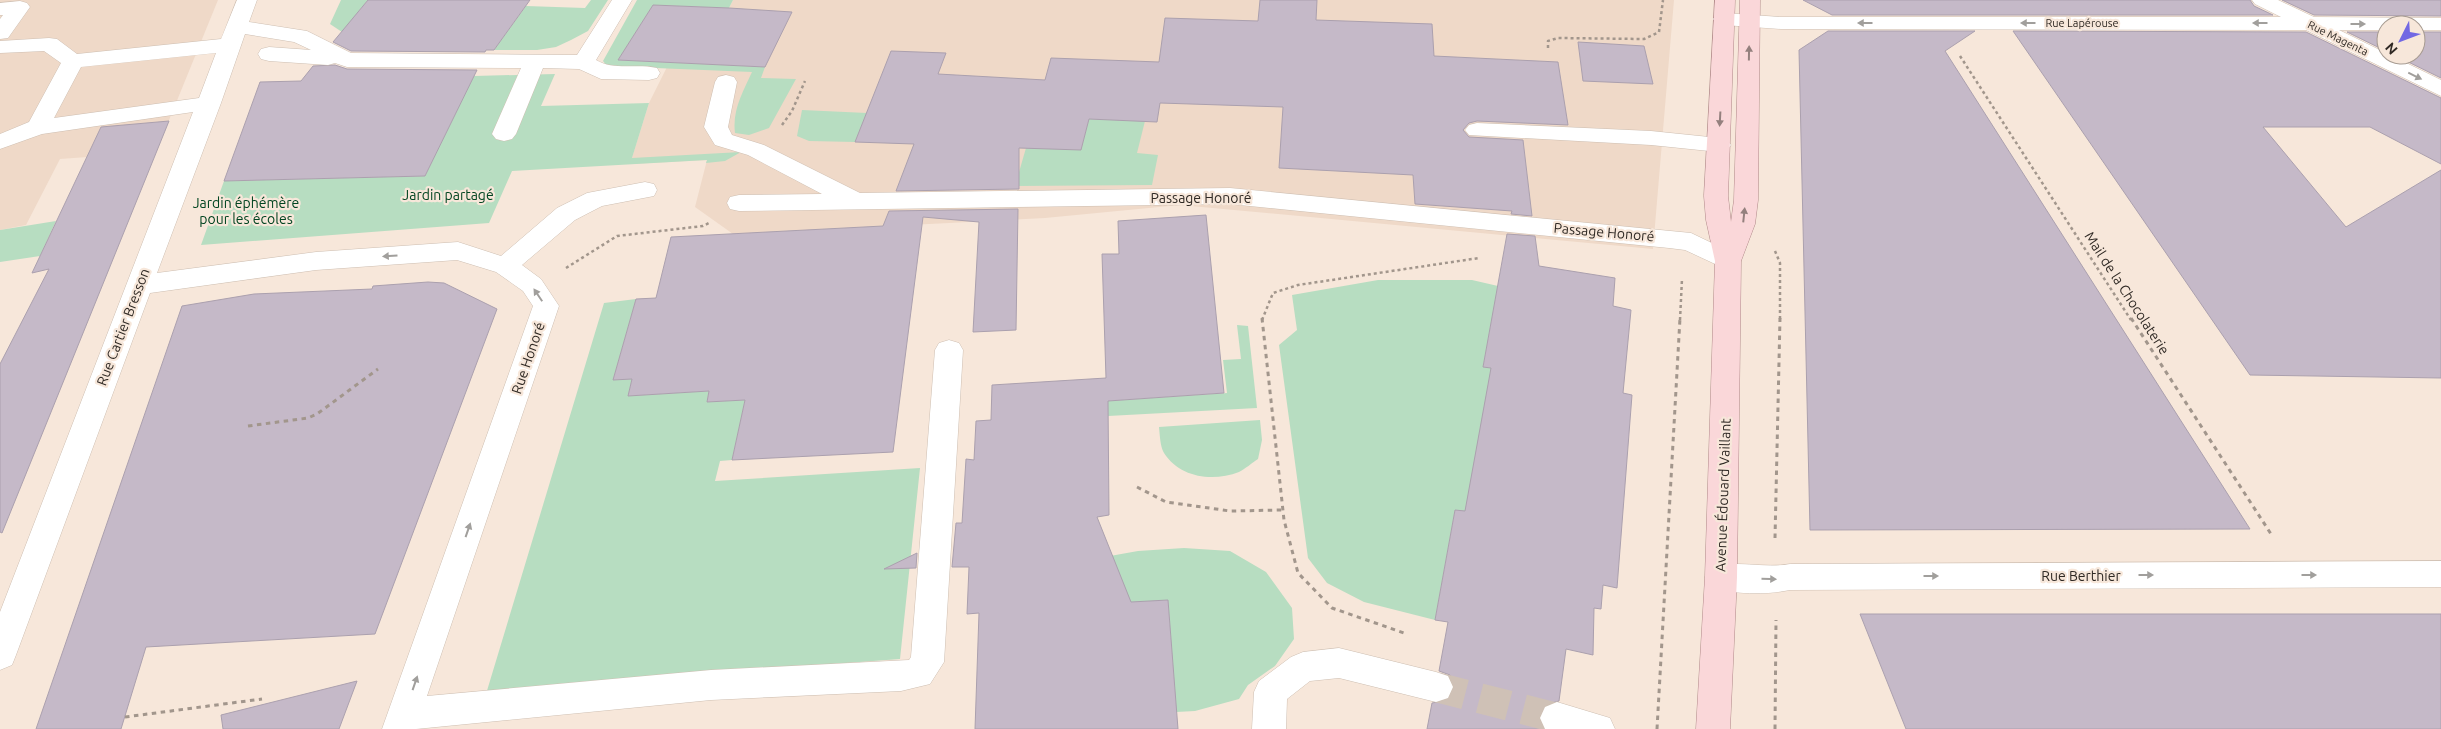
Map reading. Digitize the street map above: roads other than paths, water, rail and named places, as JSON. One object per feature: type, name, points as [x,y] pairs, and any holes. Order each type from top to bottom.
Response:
[{"type":"main road","name":"Avenue Édouard Vaillant","points":[[1713,729],[1720,577],[1728,261],[1718,220],[1716,196],[1724,10]]},
{"type":"main road","name":"Avenue Édouard Vaillant","points":[[1728,261],[1743,224],[1746,200],[1745,150],[1750,11]]},
{"type":"street","name":"Rue Cartier Bresson","points":[[0,655],[139,285],[210,103],[247,0]]},
{"type":"street","points":[[584,62],[622,0]]},
{"type":"street","name":"Rue Magenta","points":[[2262,0],[2441,89]]},
{"type":"street","points":[[0,9],[20,7],[0,33]]},
{"type":"street","name":"Rue Lapérouse","points":[[1724,10],[1939,23],[2441,24]]},
{"type":"street","points":[[0,47],[49,44],[73,62],[234,36],[299,36],[347,60]]},
{"type":"street","points":[[270,54],[347,60],[584,62],[601,72],[648,73]]},
{"type":"street","points":[[38,127],[73,62]]},
{"type":"street","points":[[504,134],[535,62]]},
{"type":"street","points":[[726,82],[716,127],[723,140],[756,150],[859,202]]},
{"type":"street","points":[[0,142],[38,127],[210,103]]},
{"type":"street","points":[[1477,130],[1651,138],[1719,146]]},
{"type":"street","points":[[504,266],[566,214],[596,200],[645,190]]},
{"type":"street","name":"Passage Honoré","points":[[739,203],[1230,196],[1691,242],[1728,261]]},
{"type":"street","name":"Rue Honoré","points":[[139,285],[316,261],[458,251],[504,266],[532,286],[546,306],[401,722]]},
{"type":"street","points":[[401,722],[710,685],[900,676],[918,673],[928,662],[949,350]]},
{"type":"street","name":"Rue Berthier","points":[[1720,577],[1775,580],[1790,577],[2441,574]]},
{"type":"street","points":[[1269,729],[1271,692],[1303,667],[1339,663],[1436,687]]},
{"type":"street","points":[[1557,718],[1598,729]]},
{"type":"tunnel","points":[[1436,687],[1557,718]]},
{"type":"park label","name":"Jardin partagé","points":[[448,195]]},
{"type":"park label","name":"Jardin éphémère pour les écoles","points":[[246,212]]}]
